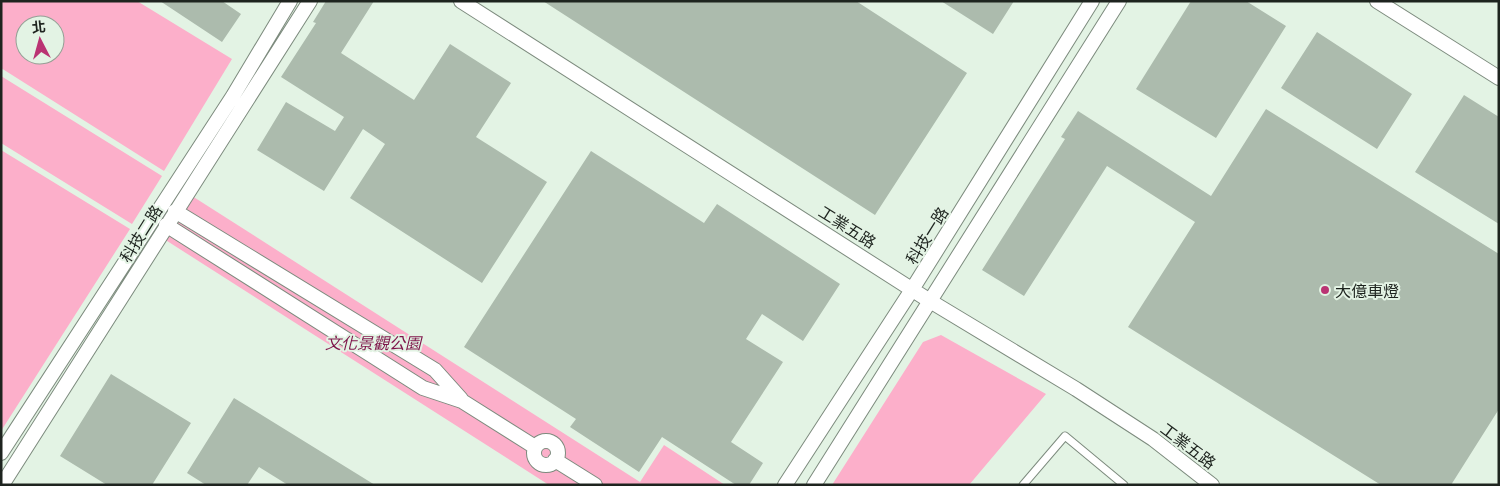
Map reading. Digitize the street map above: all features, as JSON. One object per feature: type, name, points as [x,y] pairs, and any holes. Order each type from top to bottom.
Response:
[{"type":"street","name":"科技二路","points":[[1,453],[232,96],[290,1]]},
{"type":"street","name":"科技二路","points":[[6,482],[175,210],[310,1]]},
{"type":"street","name":"工業五路","points":[[461,1],[930,300],[1154,439],[1212,485]]},
{"type":"street","name":"科技一路","points":[[785,485],[913,288],[1092,1]]},
{"type":"street","points":[[814,485],[1119,1]]},
{"type":"street","points":[[1377,1],[1499,78]]},
{"type":"street","points":[[175,210],[435,370],[462,401]]},
{"type":"street","points":[[166,225],[423,388],[462,401],[535,447],[534,455],[538,462],[545,465],[555,460],[595,485]]},
{"type":"lane","points":[[1023,485],[1065,436],[1124,485]]},
{"type":"green space","points":[[1,1],[137,1],[232,59],[164,171],[1,68]]},
{"type":"green space","points":[[1,76],[162,176],[132,224],[1,143]]},
{"type":"green space","points":[[1,150],[130,229],[1,431]]},
{"type":"green space","name":"文化景觀公園","points":[[192,196],[640,482],[664,445],[725,485],[549,485],[164,239]]},
{"type":"green space","points":[[941,335],[1046,394],[969,485],[832,485],[923,342]]},
{"type":"building","points":[[160,1],[222,1],[241,14],[222,42]]},
{"type":"building","points":[[326,1],[374,1],[341,53],[414,100],[450,44],[511,83],[476,137],[547,182],[482,283],[350,198],[385,144],[363,129],[324,191],[257,150],[286,102],[335,131],[344,117],[281,77],[316,23],[313,22]]},
{"type":"building","points":[[543,1],[856,1],[967,73],[875,215]]},
{"type":"building","points":[[941,1],[1014,1],[993,34]]},
{"type":"building","points":[[1191,1],[1246,1],[1286,26],[1216,138],[1136,89]]},
{"type":"building","points":[[1317,32],[1412,94],[1377,149],[1281,88]]},
{"type":"building","points":[[1464,95],[1499,117],[1499,224],[1415,172]]},
{"type":"building","name":"大億車燈","points":[[1266,109],[1499,254],[1499,409],[1451,485],[1381,485],[1128,327],[1195,222],[1107,166],[1024,296],[982,270],[1065,139],[1061,137],[1078,111],[1211,196]]},
{"type":"building","points":[[591,151],[704,223],[717,204],[840,284],[803,341],[762,314],[746,339],[783,362],[731,442],[763,463],[749,485],[736,485],[662,437],[639,472],[570,427],[576,419],[464,347]]},
{"type":"building","points":[[111,374],[191,423],[152,485],[107,485],[60,456]]},
{"type":"building","points":[[234,398],[375,485],[288,485],[259,467],[247,485],[206,485],[187,473]]},
{"type":"place","name":"大億車燈","points":[[1325,290]]}]
